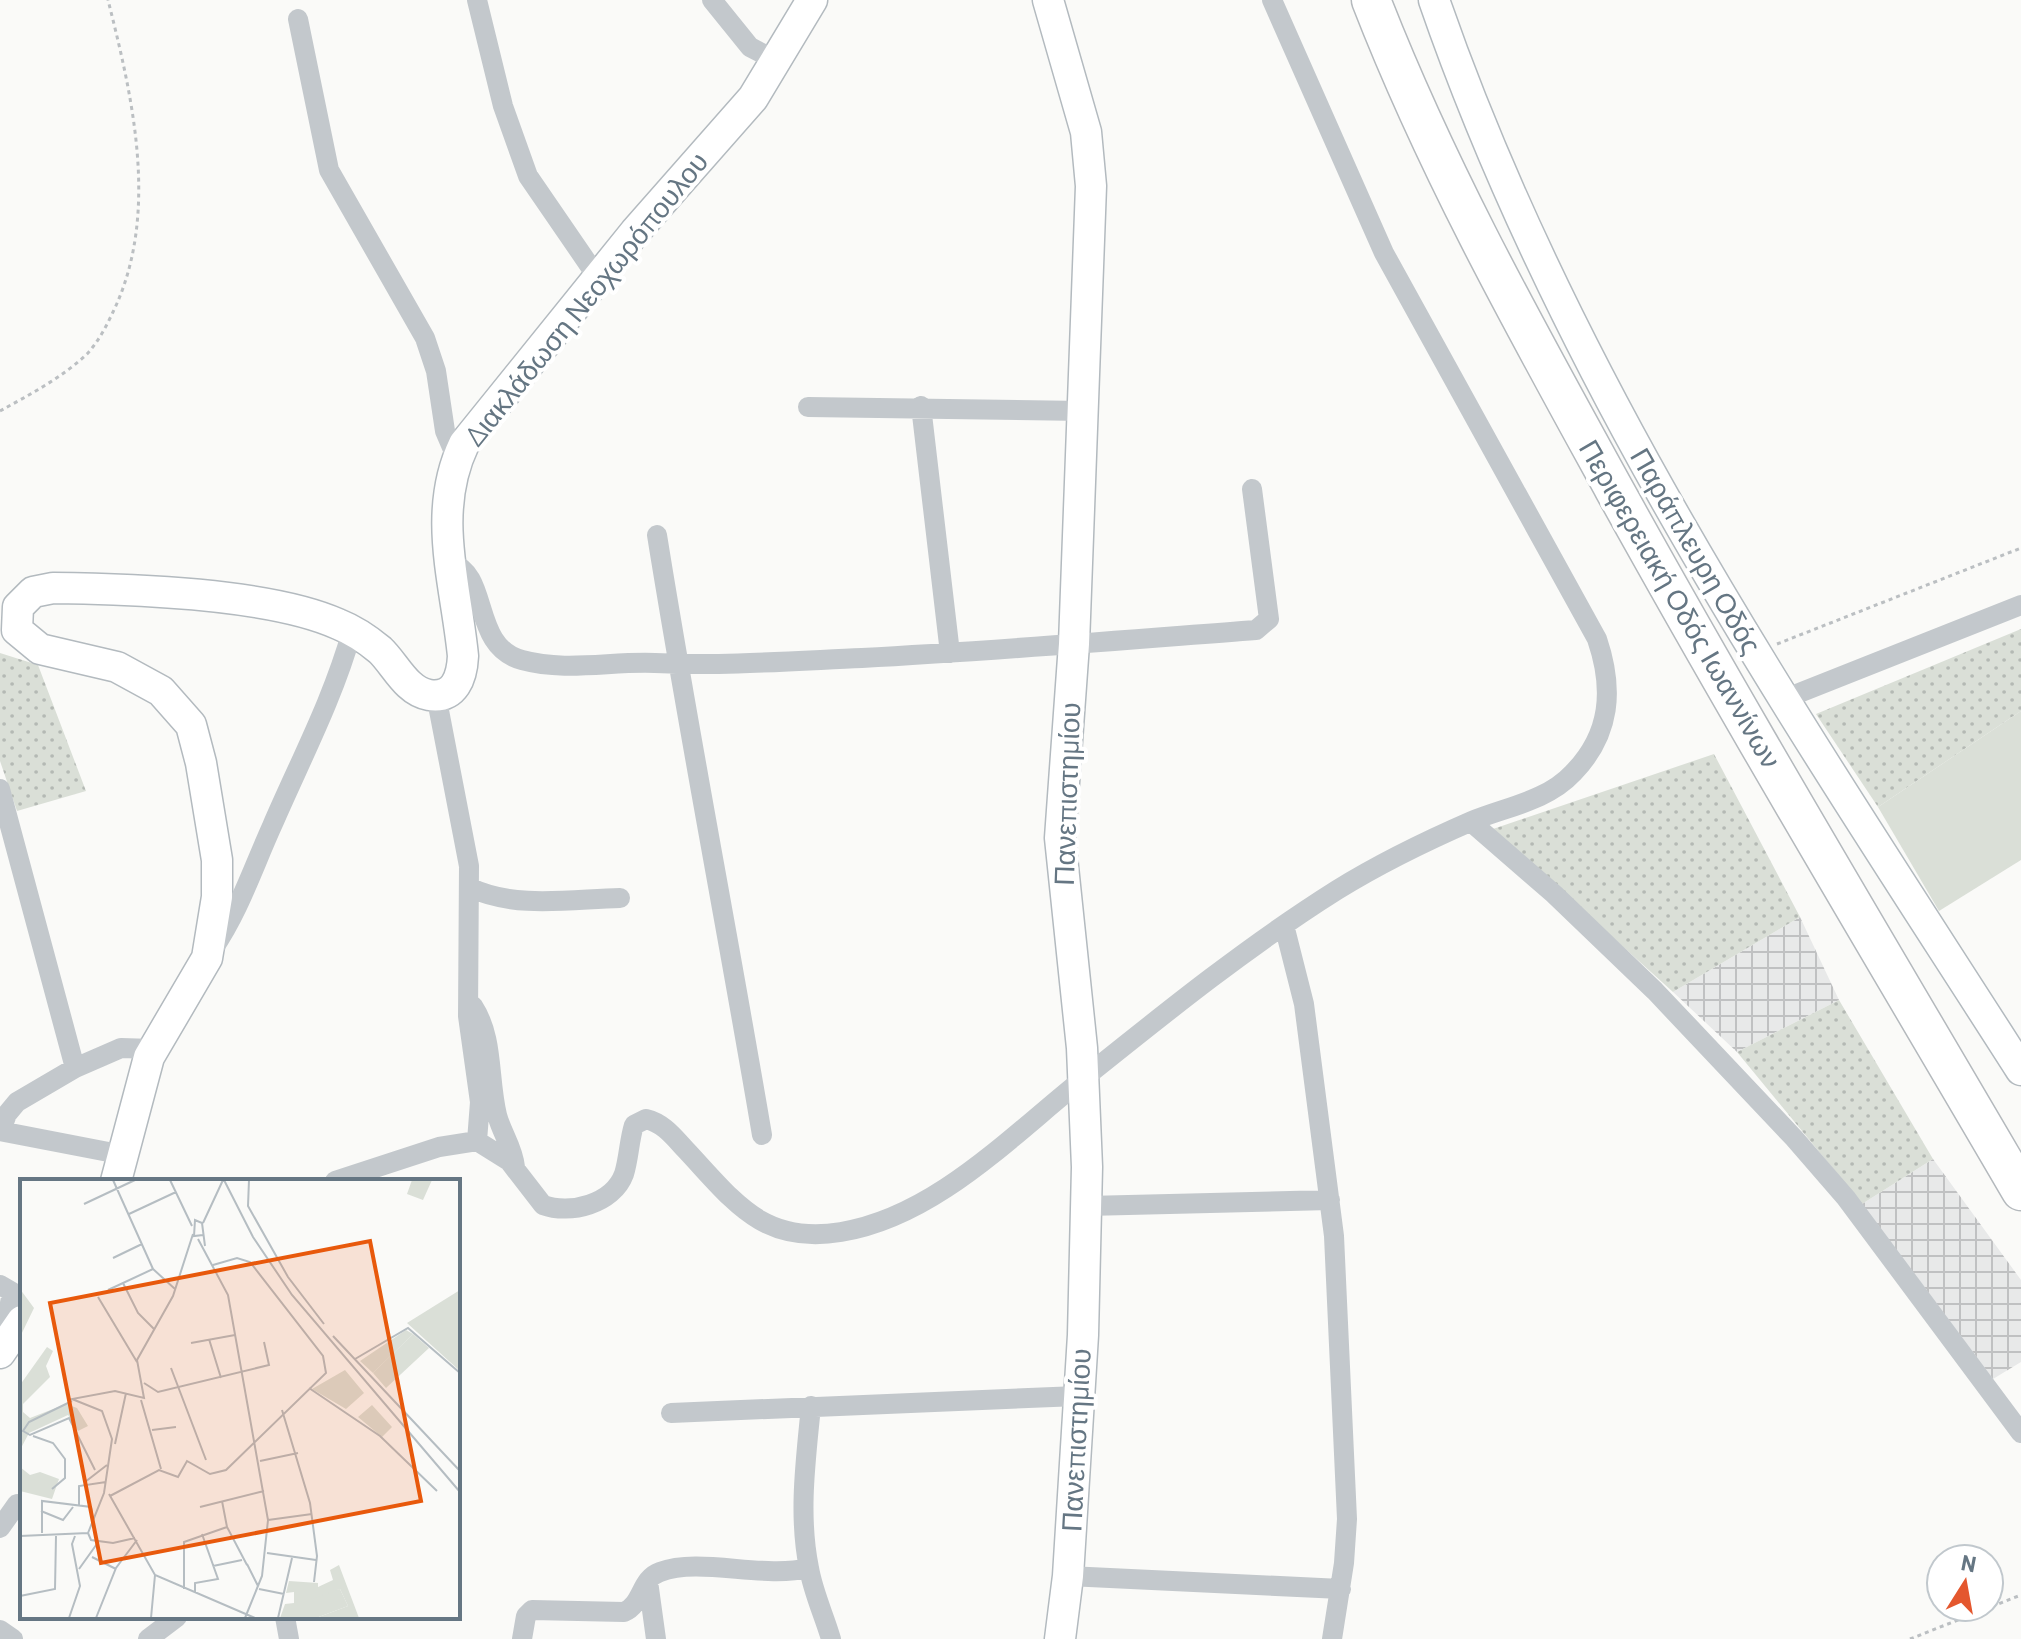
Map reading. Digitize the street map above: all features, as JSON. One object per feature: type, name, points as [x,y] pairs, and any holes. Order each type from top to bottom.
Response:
[{"type":"highway","name":"Περιφερειακή Οδός Ιωαννίνων","points":[[1371,0],[1455,189],[1517,313],[1663,578],[2021,1191]]},
{"type":"street","points":[[477,0],[503,106],[528,176],[598,278]]},
{"type":"street","points":[[712,0],[750,47],[777,61]]},
{"type":"street","name":"Διακλάδωση Νεοχωρόπουλου","points":[[436,695],[455,687],[462,669],[445,519],[457,459],[473,431],[598,278],[740,114],[777,61],[812,0]]},
{"type":"street","name":"Πανεπιστημίου","points":[[1048,0],[1077,96],[1090,157],[1091,260],[1074,644],[1060,838],[1084,1077],[1087,1206],[1068,1576],[1060,1639]]},
{"type":"street","points":[[341,1179],[439,1147],[477,1141],[496,1150],[515,1167],[530,1192],[543,1205],[562,1210],[588,1204],[618,1185],[634,1125],[639,1120],[649,1119],[665,1128],[734,1201],[762,1223],[799,1235],[844,1232],[915,1206],[974,1165],[1284,925],[1348,884],[1471,822],[1549,792],[1583,762],[1605,722],[1609,702],[1603,659],[1586,615],[1384,253],[1272,0]]},
{"type":"street","name":"Παράπλευρη Οδός","points":[[1434,0],[1491,156],[1575,337],[1667,504],[1755,652],[2021,1070]]},
{"type":"street","points":[[298,19],[329,170],[425,338],[436,371],[445,431],[457,459]]},
{"type":"street","points":[[921,406],[950,653]]},
{"type":"street","points":[[808,407],[921,406],[1084,411]]},
{"type":"street","points":[[451,563],[468,576],[492,638],[513,658],[552,666],[678,665],[950,653],[1256,630],[1265,626],[1269,619],[1252,489]]},
{"type":"street","points":[[657,535],[762,1135]]},
{"type":"street","points":[[207,958],[217,897],[217,860],[201,763],[191,725],[172,701],[147,681],[117,667],[40,649],[22,637],[7,617],[28,595],[43,589],[66,589],[277,606],[316,615],[352,631],[378,649],[411,687],[436,695],[471,888],[468,1016],[481,1109],[477,1141]]},
{"type":"street","points":[[1784,699],[2021,605]]},
{"type":"street","points":[[153,1049],[121,1048],[75,1068],[17,1102],[7,1114],[0,1131],[122,1171],[143,1074],[153,1049],[234,916],[330,698],[352,631]]},
{"type":"street","points":[[0,789],[75,1068]]},
{"type":"street","points":[[1471,822],[1554,894],[1655,991],[1794,1138],[1846,1198],[2021,1433]]},
{"type":"street","points":[[471,888],[487,896],[519,900],[620,898]]},
{"type":"street","points":[[1284,925],[1304,1004],[1330,1200],[1347,1483],[1341,1589],[1332,1639]]},
{"type":"street","points":[[470,1003],[487,1039],[497,1114],[512,1146],[515,1167]]},
{"type":"street","points":[[1087,1206],[1330,1200]]},
{"type":"street","points":[[0,1285],[12,1292],[5,1330],[11,1338]]},
{"type":"street","points":[[671,1413],[1078,1396]]},
{"type":"street","points":[[811,1406],[804,1510],[809,1568],[831,1639]]},
{"type":"street","points":[[0,1528],[13,1502]]},
{"type":"street","points":[[522,1639],[526,1616],[532,1610],[624,1612],[634,1606],[648,1581],[658,1573],[675,1569],[776,1573],[809,1568]]},
{"type":"street","points":[[1068,1576],[1341,1589]]},
{"type":"street","points":[[648,1581],[656,1639]]},
{"type":"street","points":[[148,1639],[174,1619]]},
{"type":"street","points":[[285,1619],[289,1639]]},
{"type":"street","points":[[0,1630],[13,1639]]},
{"type":"path","points":[[0,411],[88,353],[102,334],[128,273],[138,207],[136,145],[133,113],[108,0]]},
{"type":"path","points":[[1755,652],[2021,548]]},
{"type":"path","points":[[1910,1639],[2021,1595]]},
{"type":"shaded area","points":[[2021,629],[2021,711],[1878,807],[1816,714]]},
{"type":"shaded area","points":[[0,653],[38,665],[86,791],[17,811],[0,761]]},
{"type":"shaded area","points":[[2021,711],[2021,860],[1939,911],[1878,807]]},
{"type":"shaded area","points":[[1714,754],[1800,917],[1673,992],[1493,829]]},
{"type":"shaded area","points":[[1800,917],[1839,1000],[1737,1052],[1673,992]]},
{"type":"shaded area","points":[[1839,1000],[1933,1159],[1862,1204],[1737,1052]]},
{"type":"shaded area","points":[[1933,1159],[2021,1280],[2021,1362],[1993,1379],[1862,1204]]}]
